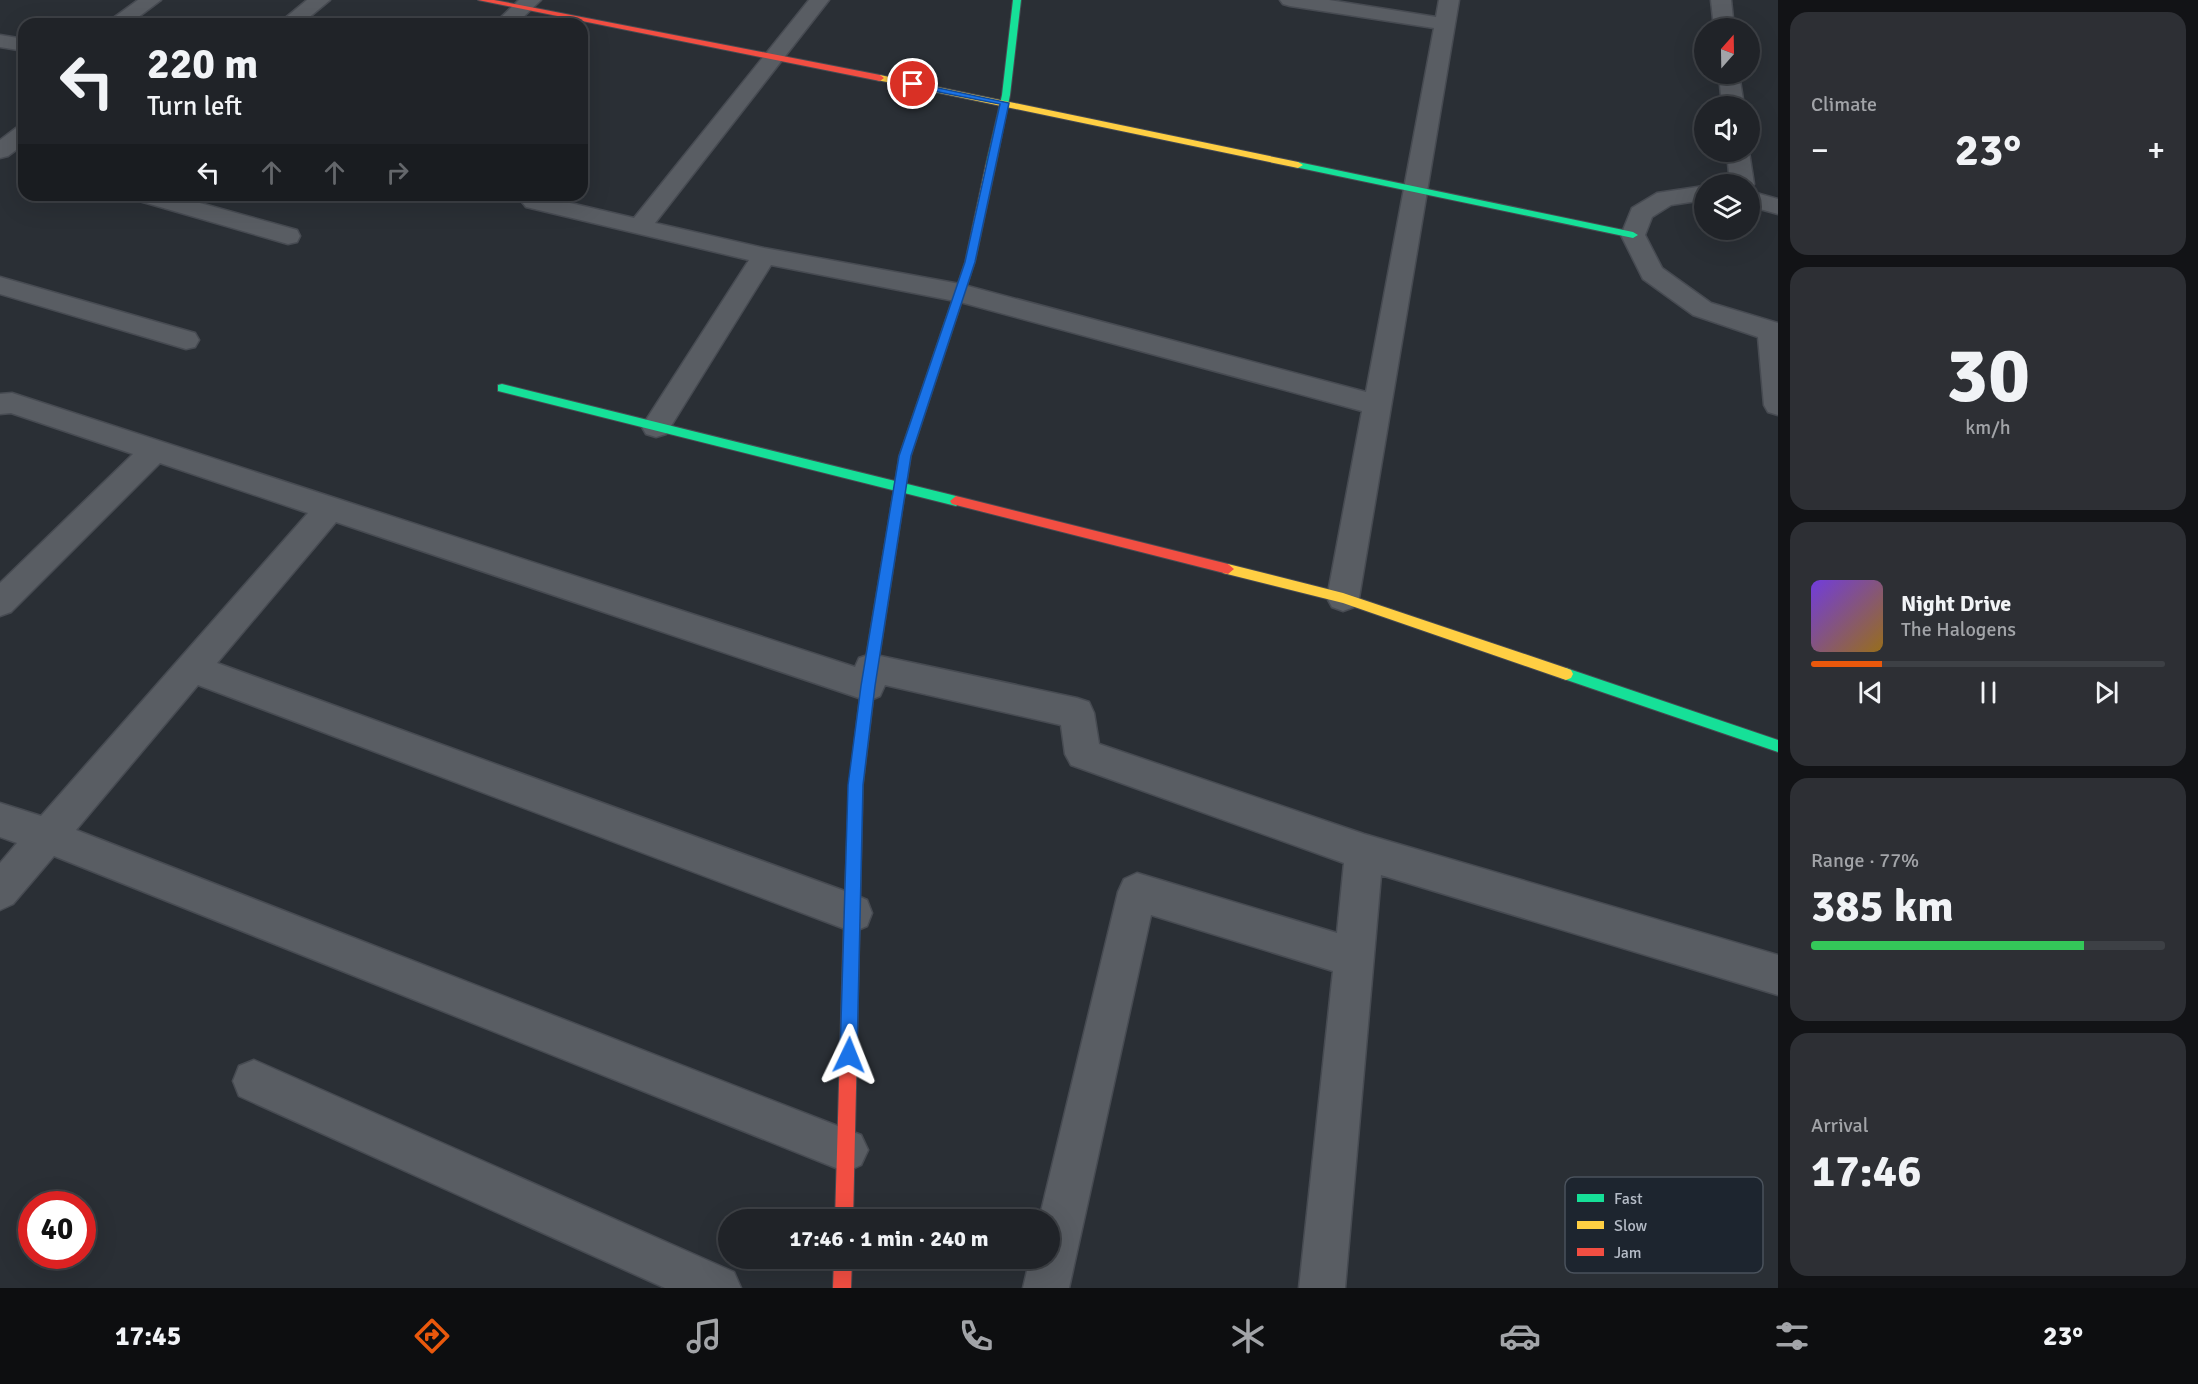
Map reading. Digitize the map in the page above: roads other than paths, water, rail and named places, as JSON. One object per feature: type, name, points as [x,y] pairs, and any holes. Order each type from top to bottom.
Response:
[{"type":"street","points":[[124,18],[151,0]]},
{"type":"street","points":[[296,18],[320,0]]},
{"type":"street","points":[[482,0],[527,4],[1633,235]]},
{"type":"street","points":[[640,226],[819,0]]},
{"type":"street","points":[[844,1209],[856,785],[869,677],[905,456],[970,262],[1005,103],[1017,0]]},
{"type":"street","points":[[1290,0],[1445,24]]},
{"type":"street","points":[[1343,598],[1449,0]]},
{"type":"street","points":[[1720,0],[1723,18]]},
{"type":"street","points":[[511,18],[527,4]]},
{"type":"street","points":[[0,41],[18,44]]},
{"type":"street","points":[[1694,194],[1665,198],[1641,213],[1633,235],[1652,273],[1702,309],[1774,332],[1778,405]]},
{"type":"street","points":[[165,201],[288,236]]},
{"type":"street","points":[[1760,201],[1778,207]]},
{"type":"street","points":[[534,202],[764,256],[960,293],[1377,405]]},
{"type":"street","points":[[656,427],[764,256]]},
{"type":"street","points":[[6,294],[186,340]]},
{"type":"street","points":[[502,388],[1343,598],[1778,746]]},
{"type":"street","points":[[0,404],[12,403],[331,507],[869,677],[1077,713],[1083,754],[1364,852],[1778,975]]},
{"type":"street","points":[[0,603],[155,450]]},
{"type":"street","points":[[0,891],[331,507]]},
{"type":"street","points":[[192,668],[853,913]]},
{"type":"street","points":[[0,820],[47,836],[846,1150]]},
{"type":"street","points":[[1322,1288],[1364,852]]},
{"type":"street","points":[[1046,1288],[1137,892],[1353,958]]},
{"type":"street","points":[[254,1081],[718,1288]]},
{"type":"street","points":[[842,1288],[843,1269]]}]
